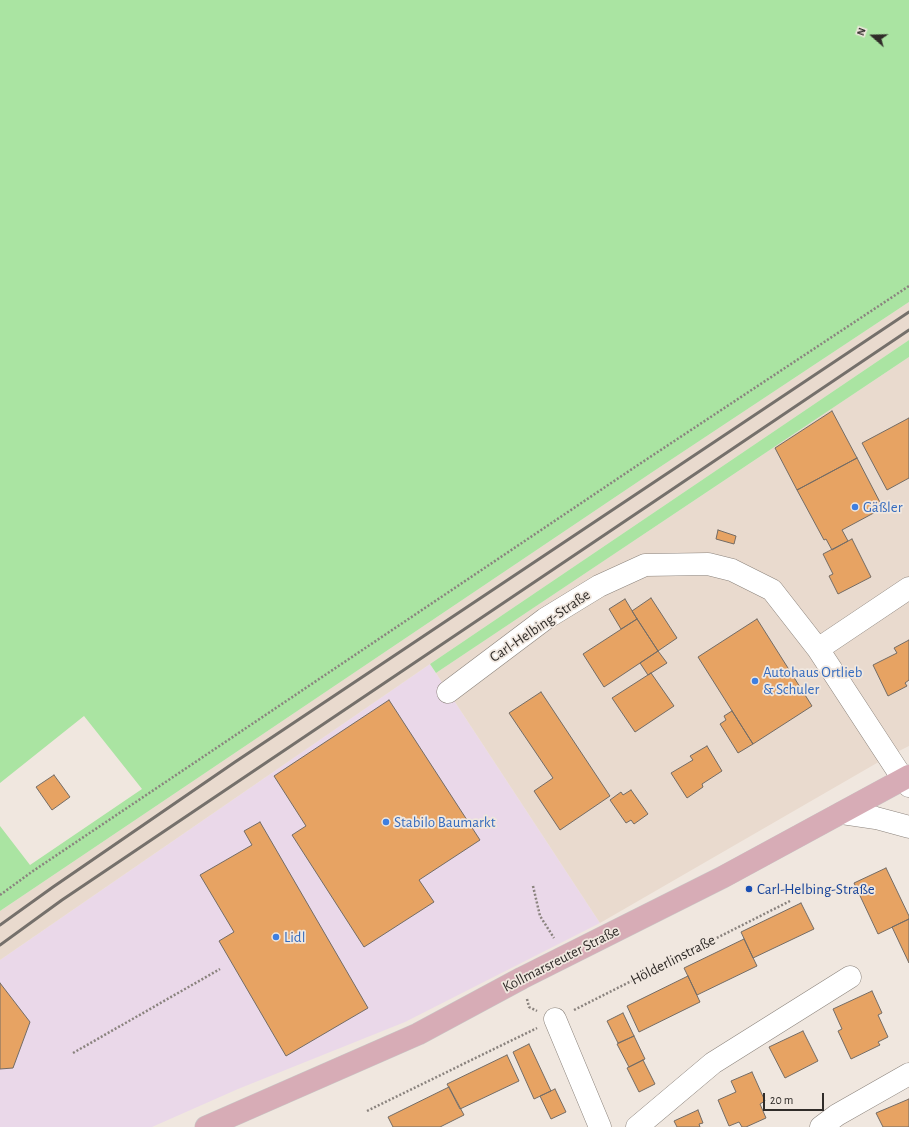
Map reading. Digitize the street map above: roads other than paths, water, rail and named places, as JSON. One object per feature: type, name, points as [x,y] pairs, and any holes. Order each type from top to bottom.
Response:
[{"type":"main road","name":"Kollmarsreuter Straße","points":[[206,1127],[418,1034],[522,978],[724,877],[842,813],[907,780]]},
{"type":"street","name":"Carl-Helbing-Straße","points":[[448,692],[545,620],[599,586],[645,565],[708,564],[732,570],[772,590],[818,649],[907,780]]},
{"type":"street","points":[[818,649],[909,588]]},
{"type":"street","points":[[842,813],[876,818],[909,827]]},
{"type":"street","points":[[637,1127],[713,1063],[850,977]]},
{"type":"street","points":[[556,1019],[600,1127]]},
{"type":"street","points":[[822,1127],[836,1115],[909,1074]]},
{"type":"railway","points":[[0,925],[235,762],[909,312]]},
{"type":"railway","points":[[0,945],[62,900],[909,330]]},
{"type":"place","name":"Gäßler","points":[[855,507]]},
{"type":"place","name":"Autohaus Ortlieb & Schuler","points":[[755,681]]},
{"type":"place","name":"Stabilo Baumarkt","points":[[386,822]]},
{"type":"place","name":"Carl-Helbing-Straße","points":[[749,889]]},
{"type":"place","name":"Lidl","points":[[276,937]]}]
